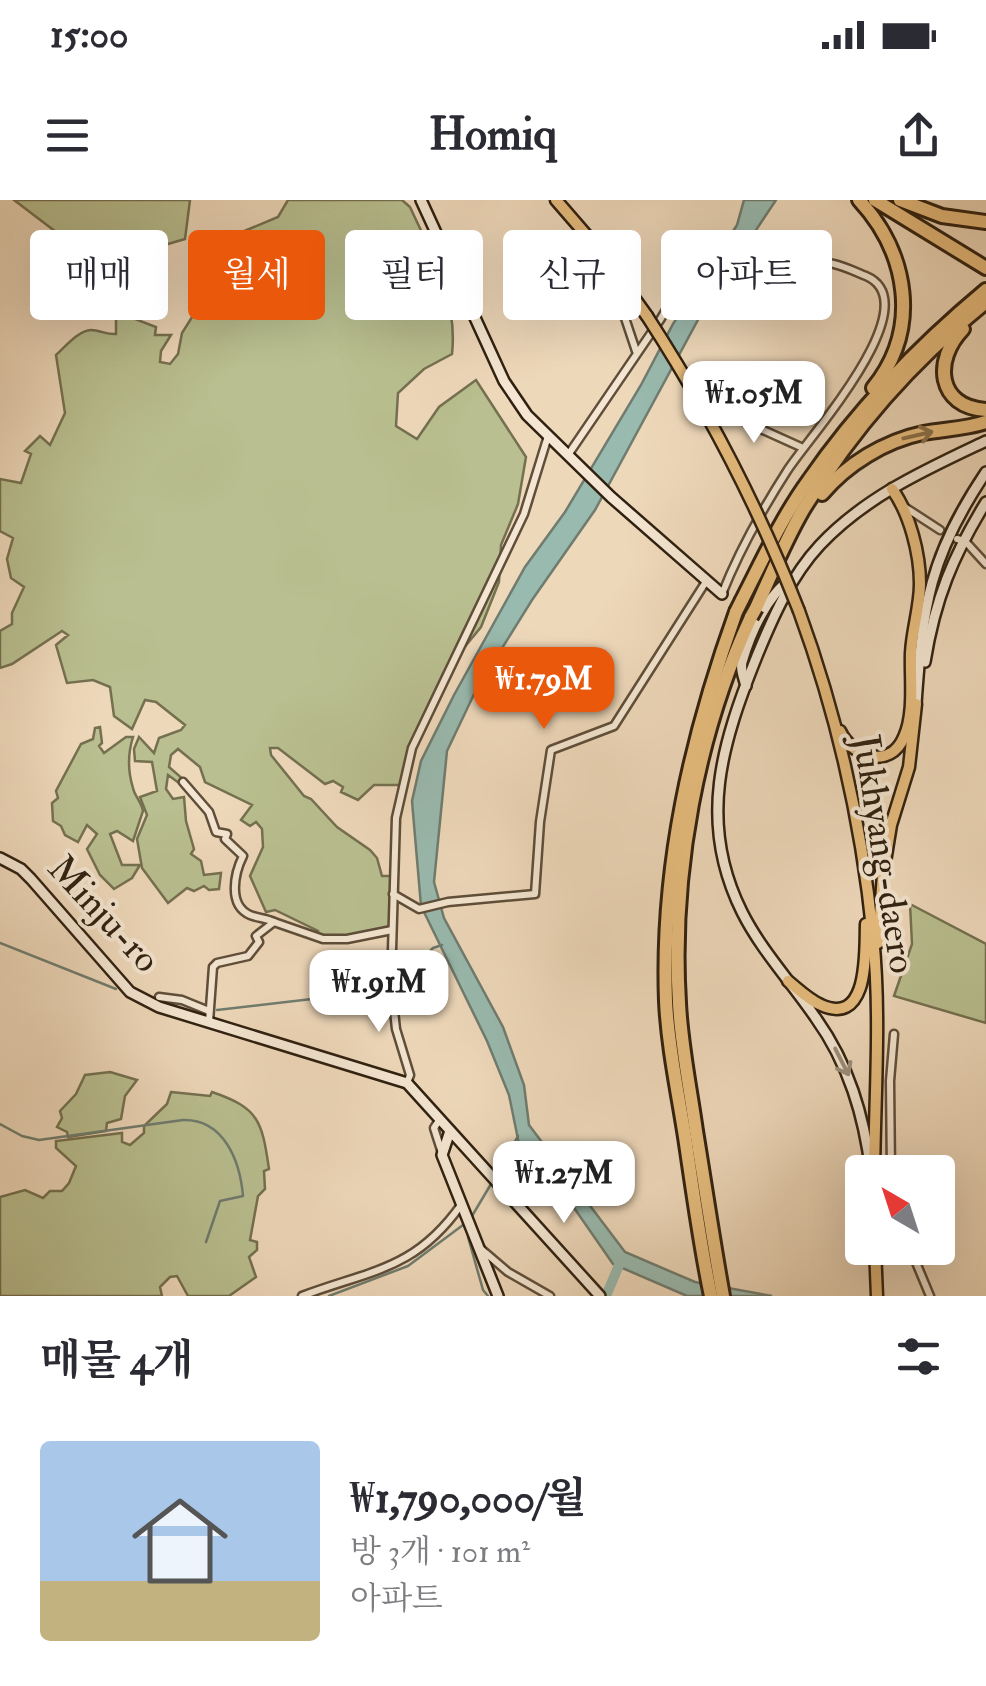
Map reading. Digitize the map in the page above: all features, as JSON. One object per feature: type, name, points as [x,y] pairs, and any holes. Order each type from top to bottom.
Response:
[{"type":"highway","points":[[840,439],[898,348],[902,319],[904,290],[898,262],[888,237],[859,200]]},
{"type":"highway","points":[[875,200],[986,268]]},
{"type":"highway","points":[[888,200],[986,260]]},
{"type":"highway","points":[[900,200],[942,216],[986,222]]},
{"type":"highway","points":[[723,1296],[713,1274],[666,1001],[668,912],[676,833],[692,750],[739,606],[808,480],[882,388],[986,290]]},
{"type":"highway","points":[[986,305],[956,337],[943,371],[953,396],[966,407],[986,410]]},
{"type":"highway","points":[[711,1296],[713,1274],[678,1000],[685,854],[704,747],[732,658],[804,509],[851,440],[903,379],[986,305]]},
{"type":"highway","points":[[775,568],[810,509],[831,483],[862,459],[903,439],[986,422]]},
{"type":"main road","points":[[421,200],[504,381],[527,415],[611,497],[722,594]]},
{"type":"main road","name":"Jukhyang-daero","points":[[556,200],[601,252],[647,316],[729,454],[798,611],[829,702],[866,888],[876,984],[872,1155]]},
{"type":"main road","points":[[869,1155],[849,1076],[816,1018],[741,910],[729,881],[718,820],[720,768],[768,630],[820,544],[849,518],[910,477],[986,440]]},
{"type":"main road","points":[[876,984],[883,874],[891,825],[909,767],[924,610],[935,566],[954,523],[986,472]]},
{"type":"main road","points":[[829,702],[842,736],[858,754],[884,756],[904,740],[920,588],[914,545],[902,506],[892,489]]},
{"type":"main road","points":[[916,704],[941,587],[961,540],[986,502]]},
{"type":"main road","name":"Minju-ro","points":[[0,858],[21,868],[130,992],[159,1007],[209,1016],[406,1083],[598,1294]]},
{"type":"main road","points":[[788,981],[820,1005],[840,1007],[857,996],[864,977],[866,888]]},
{"type":"main road","points":[[450,1132],[442,1154],[498,1296]]},
{"type":"main road","points":[[875,1265],[876,1296]]},
{"type":"street","points":[[722,594],[736,558],[803,448],[870,354],[882,327],[884,295],[876,280],[832,262]]},
{"type":"street","points":[[568,456],[661,318]]},
{"type":"street","points":[[625,320],[636,351]]},
{"type":"street","points":[[720,410],[803,448]]},
{"type":"street","points":[[406,1083],[410,1075],[396,1029],[392,987],[396,818],[412,748],[524,514],[548,436]]},
{"type":"street","points":[[902,506],[940,530]]},
{"type":"street","points":[[961,540],[986,564]]},
{"type":"street","points":[[392,894],[419,908],[535,894],[551,750],[614,726],[707,580]]},
{"type":"street","points":[[184,782],[208,812],[216,832],[227,834],[225,839],[243,856],[235,876],[236,895],[249,915],[324,939],[347,939],[392,930]]},
{"type":"street","points":[[160,997],[182,1000],[209,1016],[212,967],[217,962],[248,956],[259,942],[256,936],[274,922]]},
{"type":"street","points":[[891,1155],[894,1034]]},
{"type":"street","points":[[440,1119],[434,1128],[442,1154]]},
{"type":"street","points":[[302,1296],[396,1265],[463,1207]]},
{"type":"street","points":[[478,1246],[508,1272],[550,1296]]},
{"type":"street","points":[[917,1265],[930,1296]]},
{"type":"green space","points":[[14,200],[190,200],[185,239],[168,244],[168,230],[53,230]]},
{"type":"green space","points":[[288,200],[402,200],[410,207],[421,230],[345,230],[345,320],[452,320],[452,354],[424,369],[398,393],[396,426],[417,439],[439,407],[476,380],[526,457],[518,504],[501,545],[499,582],[481,627],[444,672],[409,746],[400,785],[374,785],[358,800],[341,792],[343,787],[333,781],[325,784],[278,748],[270,748],[271,755],[304,796],[337,827],[370,850],[377,858],[382,876],[391,876],[390,929],[339,938],[317,936],[318,931],[275,910],[266,912],[250,876],[263,847],[262,829],[256,822],[250,826],[241,820],[252,805],[205,782],[200,767],[178,749],[171,755],[169,767],[184,780],[179,783],[168,775],[166,789],[173,799],[184,797],[194,849],[191,854],[201,861],[204,875],[221,873],[219,889],[187,888],[168,903],[142,868],[137,839],[147,815],[140,797],[157,791],[152,762],[135,761],[134,749],[139,737],[154,753],[159,738],[185,725],[156,702],[145,700],[132,729],[114,716],[110,687],[93,680],[67,683],[56,645],[68,635],[62,631],[0,668],[0,631],[12,624],[12,613],[24,587],[11,578],[7,559],[13,538],[0,531],[0,479],[21,483],[31,454],[25,451],[40,436],[50,445],[65,413],[56,355],[86,331],[116,334],[116,320],[138,320],[156,327],[155,335],[171,335],[161,351],[160,362],[170,364],[178,354],[182,333],[190,320],[325,320],[325,230],[247,230],[278,217]]},
{"type":"green space","points":[[100,727],[99,746],[104,753],[126,737],[133,737],[130,776],[143,811],[133,841],[117,831],[110,834],[122,865],[140,865],[132,878],[114,889],[100,875],[87,849],[97,834],[87,825],[78,842],[65,835],[53,821],[56,791],[81,744],[93,739],[95,728]]},
{"type":"green space","points":[[910,904],[986,944],[986,1023],[894,996],[912,944]]},
{"type":"green space","points":[[110,1072],[137,1080],[125,1096],[121,1119],[107,1123],[106,1131],[68,1137],[67,1132],[57,1127],[62,1118],[60,1111],[76,1094],[85,1075]]},
{"type":"green space","points":[[171,1092],[210,1096],[212,1092],[240,1104],[256,1118],[269,1169],[264,1171],[265,1189],[258,1196],[250,1240],[257,1242],[257,1250],[249,1257],[256,1277],[229,1296],[188,1296],[177,1276],[160,1287],[162,1296],[0,1296],[0,1197],[25,1190],[43,1198],[50,1191],[62,1191],[76,1166],[56,1148],[56,1141],[122,1133],[122,1142],[130,1145],[167,1104]]},
{"type":"water","points":[[744,200],[776,200],[756,230],[734,230]]},
{"type":"water","points":[[676,320],[698,320],[595,510],[476,690],[447,751],[434,882],[444,918],[503,1027],[524,1085],[529,1125],[625,1252],[695,1282],[772,1296],[687,1296],[613,1264],[570,1202],[520,1149],[509,1095],[487,1041],[421,906],[412,801],[421,761],[525,567],[565,512]]},
{"type":"waterway","points":[[0,943],[116,989]]},
{"type":"waterway","points":[[395,985],[433,948],[442,945]]},
{"type":"waterway","points":[[217,1010],[389,990]]},
{"type":"waterway","points":[[0,1124],[39,1140],[183,1120],[209,1127],[219,1134],[234,1156],[243,1196],[220,1201],[206,1242]]},
{"type":"waterway","points":[[495,1177],[518,1136]]},
{"type":"waterway","points":[[472,1216],[491,1184]]},
{"type":"waterway","points":[[329,1296],[408,1266],[467,1222]]},
{"type":"waterway","points":[[468,1237],[488,1296]]},
{"type":"waterway","points":[[606,1296],[622,1258]]}]
